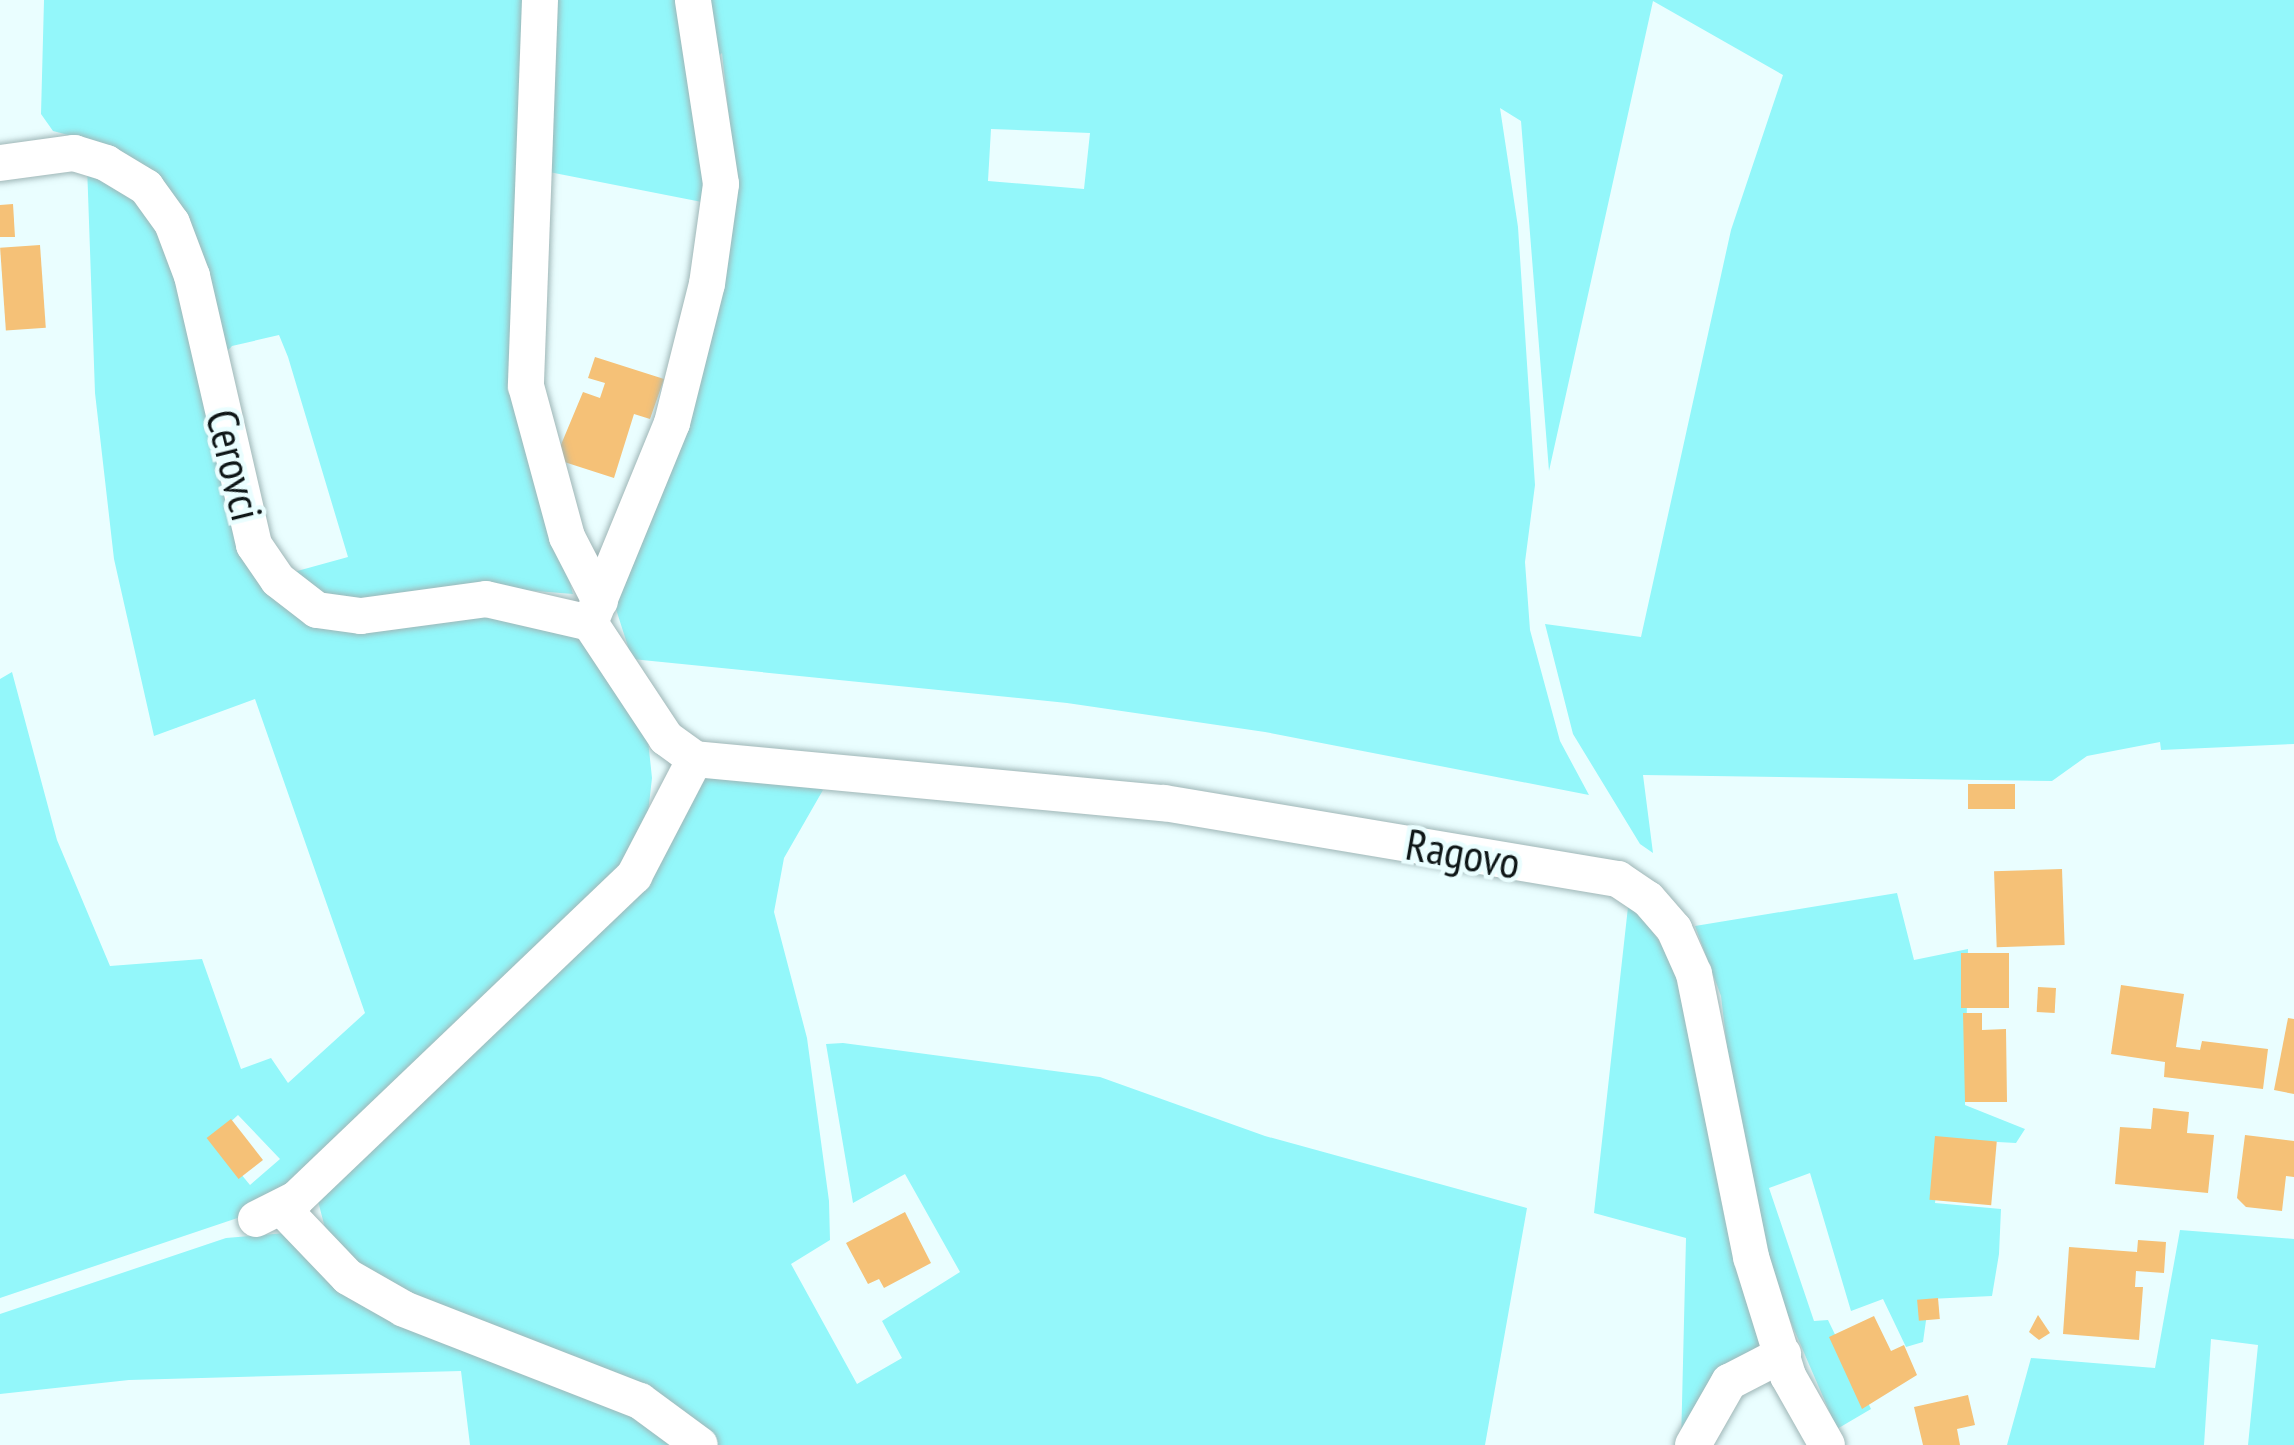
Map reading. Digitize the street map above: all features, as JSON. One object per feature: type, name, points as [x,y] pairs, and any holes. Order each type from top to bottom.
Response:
[{"type":"street","points":[[540,0],[526,386],[567,537],[595,612],[666,738],[694,759],[634,876],[269,1214],[348,1277],[426,1318],[640,1401],[700,1445]]},
{"type":"street","points":[[595,612],[672,423],[707,284],[721,184],[693,0]]},
{"type":"street","name":"Cerovci","points":[[0,163],[74,153],[106,163],[146,187],[172,223],[192,276],[254,545],[278,580],[317,610],[361,616],[486,598],[595,612]]},
{"type":"street","name":"Ragovo","points":[[694,759],[1164,803],[1618,879],[1673,928],[1694,974],[1751,1257],[1783,1354],[1827,1445]]},
{"type":"street","points":[[1693,1445],[1730,1382],[1783,1354]]},
{"type":"shaded area","points":[[44,0],[525,0],[516,381],[573,594],[486,587],[378,601],[319,594],[290,573],[348,557],[279,335],[232,346],[220,359],[195,251],[87,140],[53,131],[41,114]]},
{"type":"shaded area","points":[[553,0],[2294,0],[2294,744],[2161,750],[2160,742],[2087,756],[2052,781],[1643,775],[1653,853],[1640,844],[1573,734],[1545,624],[1641,637],[1731,230],[1783,75],[1653,1],[1549,471],[1521,121],[1500,108],[1518,227],[1535,485],[1525,562],[1530,630],[1560,741],[1589,795],[1265,732],[1067,703],[632,659],[614,603],[694,399],[723,291],[733,155],[722,53],[697,77],[712,204],[544,171]],"holes":[[[991,129],[1090,133],[1084,189],[988,181]]]},
{"type":"shaded area","points":[[87,165],[160,218],[272,589],[489,612],[574,632],[648,740],[652,778],[647,822],[617,871],[264,1209],[0,1298],[0,679],[12,672],[57,840],[110,966],[202,959],[241,1069],[271,1058],[288,1083],[365,1013],[255,699],[154,736],[114,559],[95,393]],"holes":[[[238,1115],[280,1159],[250,1185],[212,1139]]]},
{"type":"shaded area","points":[[714,774],[811,778],[823,790],[784,858],[774,912],[807,1038],[829,1201],[830,1240],[791,1264],[857,1384],[902,1358],[882,1321],[960,1272],[905,1174],[853,1203],[826,1044],[1100,1077],[1265,1136],[1527,1208],[1485,1445],[714,1445],[352,1263],[325,1228],[318,1201],[627,893],[699,779]]},
{"type":"shaded area","points":[[1897,893],[1914,960],[1968,949],[1965,1105],[2025,1129],[2016,1143],[1943,1139],[1935,1203],[2001,1209],[1992,1296],[1929,1299],[1923,1342],[1906,1347],[1883,1299],[1851,1311],[1810,1173],[1769,1188],[1814,1321],[1828,1320],[1871,1409],[1837,1429],[1776,1288],[1735,1115],[1721,996],[1695,926]]},
{"type":"shaded area","points":[[1629,898],[1682,974],[1768,1341],[1681,1445],[1686,1238],[1594,1213]]},
{"type":"shaded area","points":[[2180,1230],[2294,1239],[2294,1445],[2248,1445],[2258,1345],[2211,1339],[2204,1445],[2007,1445],[2031,1358],[2155,1368]]},
{"type":"shaded area","points":[[285,1233],[636,1411],[678,1445],[470,1445],[461,1371],[129,1380],[0,1394],[0,1314],[226,1238]]},
{"type":"building","points":[[13,204],[15,237],[0,237],[0,205]]},
{"type":"building","points":[[40,245],[46,328],[6,331],[0,248]]},
{"type":"building","points":[[595,357],[664,379],[650,419],[634,414],[614,478],[555,459],[583,392],[600,398],[605,383],[588,378]]},
{"type":"building","points":[[1968,784],[2015,784],[2015,809],[1968,809]]},
{"type":"building","points":[[2062,869],[2065,945],[1997,947],[1994,871]]},
{"type":"building","points":[[1961,953],[2009,953],[2009,1008],[1961,1008]]},
{"type":"building","points":[[2121,985],[2184,994],[2176,1047],[2200,1050],[2202,1041],[2268,1049],[2263,1089],[2164,1077],[2165,1062],[2111,1054]]},
{"type":"building","points":[[2038,987],[2056,988],[2055,1013],[2037,1012]]},
{"type":"building","points":[[1963,1013],[1982,1013],[1982,1030],[2006,1029],[2007,1102],[1965,1102]]},
{"type":"building","points":[[2288,1018],[2294,1019],[2294,1094],[2274,1090]]},
{"type":"building","points":[[2153,1108],[2189,1112],[2187,1133],[2214,1135],[2208,1193],[2115,1184],[2120,1127],[2151,1129]]},
{"type":"building","points":[[231,1119],[263,1160],[239,1179],[207,1138]]},
{"type":"building","points":[[2245,1135],[2294,1141],[2294,1177],[2286,1176],[2282,1211],[2246,1207],[2237,1198]]},
{"type":"building","points":[[1935,1136],[1997,1141],[1991,1205],[1929,1200]]},
{"type":"building","points":[[905,1212],[931,1263],[884,1288],[879,1279],[868,1284],[846,1243]]},
{"type":"building","points":[[2138,1240],[2166,1242],[2164,1273],[2136,1271],[2135,1287],[2143,1287],[2139,1340],[2063,1334],[2069,1247],[2137,1252]]},
{"type":"building","points":[[1938,1298],[1940,1319],[1919,1321],[1917,1300]]},
{"type":"building","points":[[2038,1315],[2050,1333],[2039,1340],[2029,1332]]},
{"type":"building","points":[[1874,1316],[1891,1351],[1904,1345],[1917,1375],[1862,1409],[1829,1337]]},
{"type":"building","points":[[1968,1395],[1975,1425],[1957,1429],[1960,1445],[1923,1445],[1914,1407]]}]
